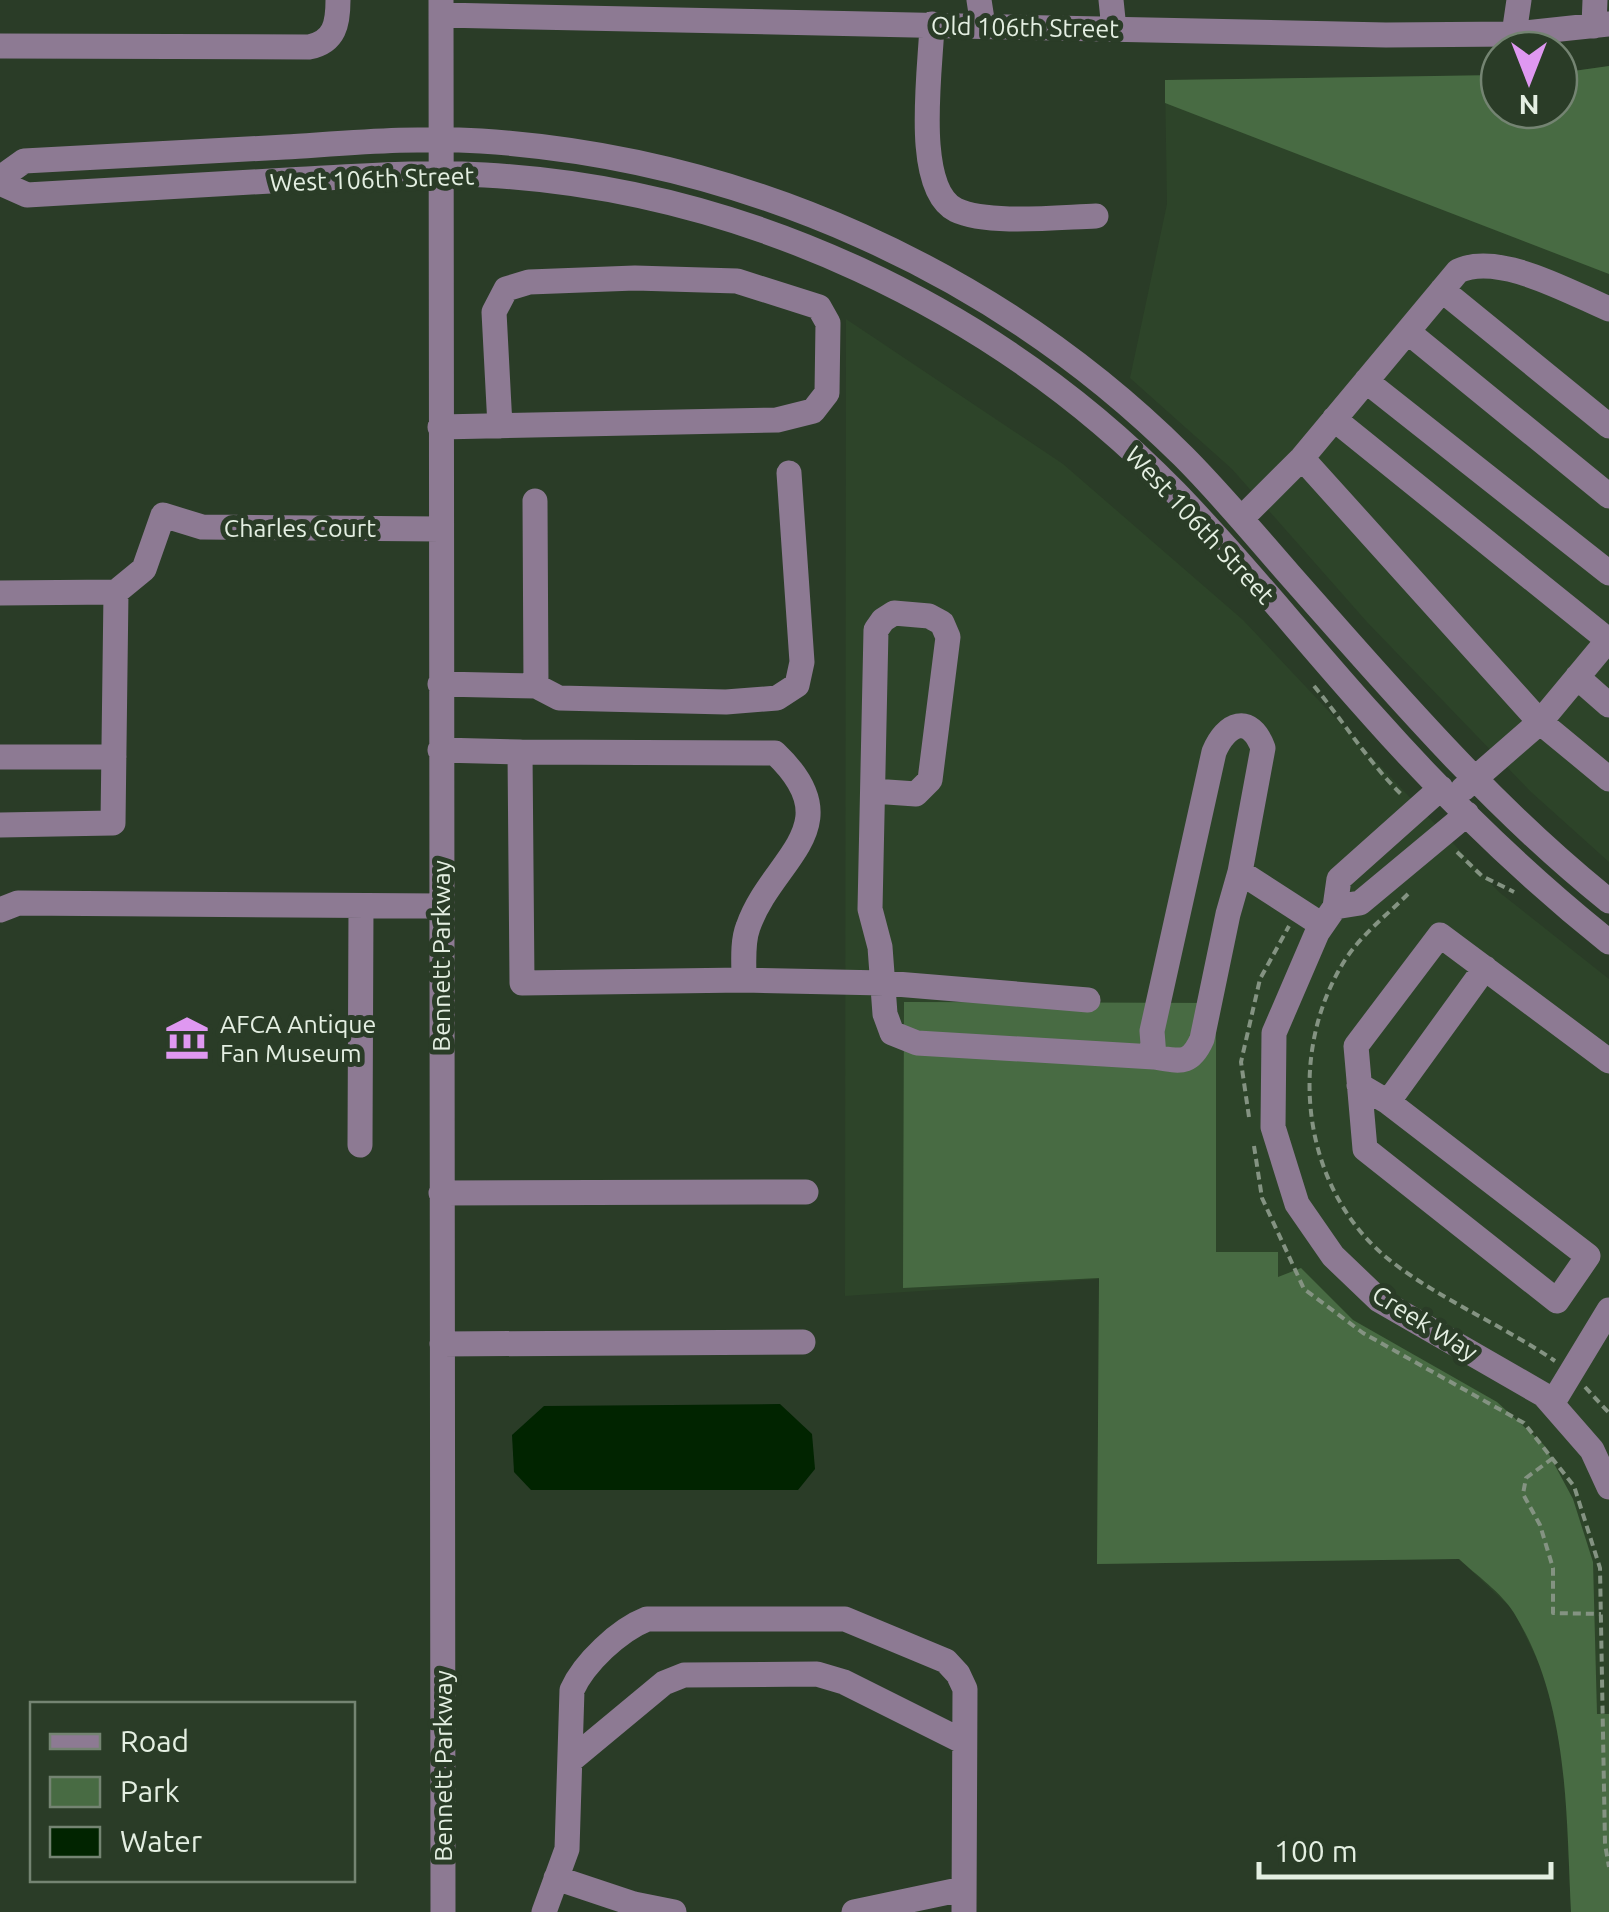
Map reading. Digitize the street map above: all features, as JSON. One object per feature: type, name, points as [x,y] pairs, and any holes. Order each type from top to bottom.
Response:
[{"type":"street","points":[[0,46],[318,45],[336,27],[338,0]]},
{"type":"street","points":[[1112,0],[1114,29]]},
{"type":"street","points":[[1515,30],[1519,0]]},
{"type":"street","name":"Old 106th Street","points":[[441,7],[932,24],[981,13],[1114,29],[1479,34]]},
{"type":"street","name":"Bennett Parkway","points":[[441,7],[443,1912]]},
{"type":"street","name":"Old 106th Street","points":[[1533,30],[1599,16]]},
{"type":"street","points":[[932,24],[928,148],[937,192],[955,209],[983,216],[1096,216]]},
{"type":"street","name":"West 106th Street","points":[[1609,901],[1475,779],[1416,718],[1187,460],[1084,369],[1000,311],[909,257],[780,203],[661,168],[564,150],[440,140],[24,162],[0,181],[27,195],[440,173],[488,175],[579,186],[671,204],[737,222],[882,280],[971,329],[1078,404],[1152,470],[1453,800],[1525,870],[1609,942]]},
{"type":"street","points":[[1241,520],[1302,458],[1458,271],[1472,264],[1498,265],[1608,315]]},
{"type":"street","points":[[440,427],[500,426],[777,420],[813,410],[827,393],[828,323],[820,308],[736,281],[635,278],[518,285],[506,289],[494,312],[500,426]]},
{"type":"street","points":[[1442,290],[1609,426]]},
{"type":"street","points":[[1408,332],[1609,496]]},
{"type":"street","points":[[1366,381],[1609,573]]},
{"type":"street","points":[[1240,872],[1329,916],[1360,903],[1453,800],[1540,722],[1608,640],[1334,419]]},
{"type":"street","points":[[1302,458],[1540,722],[1609,779]]},
{"type":"street","points":[[440,684],[536,686],[559,698],[726,702],[776,698],[797,685],[802,662],[789,473]]},
{"type":"street","points":[[535,501],[536,686]]},
{"type":"street","name":"Charles Court","points":[[116,592],[144,569],[162,515],[202,527],[440,529]]},
{"type":"street","points":[[0,593],[116,592],[113,823],[0,825]]},
{"type":"street","points":[[873,791],[916,794],[930,780],[948,638],[942,623],[929,616],[894,613],[876,630],[870,910],[880,947],[886,1014],[892,1033],[917,1042],[1183,1062],[1196,1054],[1202,1038],[1240,872],[1263,748],[1258,733],[1248,727],[1233,726],[1222,735],[1214,752],[1152,1031],[1154,1057]]},
{"type":"street","points":[[1577,677],[1609,705]]},
{"type":"street","points":[[440,750],[775,753],[802,787],[808,812],[805,835],[747,929],[744,980]]},
{"type":"street","points":[[520,752],[522,982],[884,983],[1088,1000]]},
{"type":"street","points":[[0,758],[114,756]]},
{"type":"street","name":"Creek Way","points":[[1453,800],[1339,879],[1329,916],[1274,1033],[1273,1127],[1297,1204],[1333,1256],[1380,1300],[1544,1395],[1592,1450],[1609,1488]]},
{"type":"street","points":[[0,910],[18,903],[441,906]]},
{"type":"street","points":[[360,1145],[361,906]]},
{"type":"street","points":[[1359,1085],[1388,1102],[1599,1262],[1557,1302],[1365,1150],[1359,1085],[1356,1046],[1440,935],[1609,1062]]},
{"type":"street","points":[[1388,1102],[1485,968]]},
{"type":"street","points":[[442,1192],[806,1192]]},
{"type":"street","points":[[1552,1404],[1609,1310]]},
{"type":"street","points":[[442,1344],[803,1342]]},
{"type":"street","points":[[544,1912],[567,1849],[572,1690],[580,1672],[634,1624],[647,1619],[844,1619],[946,1661],[958,1674],[964,1690],[963,1901],[854,1912]]},
{"type":"street","points":[[570,1760],[664,1683],[684,1675],[817,1674],[844,1682],[964,1742]]},
{"type":"street","points":[[556,1878],[634,1904],[674,1912]]},
{"type":"path","points":[[1311,682],[1400,794]]},
{"type":"path","points":[[1582,1384],[1609,1413]]},
{"type":"path","points":[[1552,1458],[1526,1478],[1523,1494],[1540,1525],[1553,1568],[1553,1613],[1601,1614]]},
{"type":"shaded area","points":[[1609,66],[1609,862],[1530,791],[1367,622],[1232,469],[1130,378],[1167,204],[1165,80],[1479,75],[1479,130],[1579,130],[1579,70]]},
{"type":"shaded area","points":[[846,319],[1063,464],[1243,620],[1499,892],[1609,979],[1609,1912],[1571,1912],[1564,1765],[1545,1676],[1513,1610],[1459,1559],[1097,1564],[1099,1279],[845,1296]]},
{"type":"green space","points":[[1609,66],[1609,274],[1165,103],[1165,80],[1479,75],[1479,130],[1579,130],[1579,70]]},
{"type":"green space","points":[[904,1002],[1216,1003],[1216,1252],[1278,1252],[1278,1277],[1301,1268],[1353,1320],[1497,1402],[1544,1445],[1573,1499],[1593,1562],[1597,1714],[1609,1714],[1609,1912],[1571,1912],[1561,1758],[1545,1683],[1514,1613],[1496,1591],[1459,1559],[1097,1564],[1099,1278],[903,1288]]},
{"type":"water","points":[[780,1404],[812,1434],[815,1469],[798,1490],[531,1490],[514,1472],[512,1435],[544,1406]]},
{"type":"place","name":"AFCA Antique Fan Museum","points":[[187,1038]]}]
